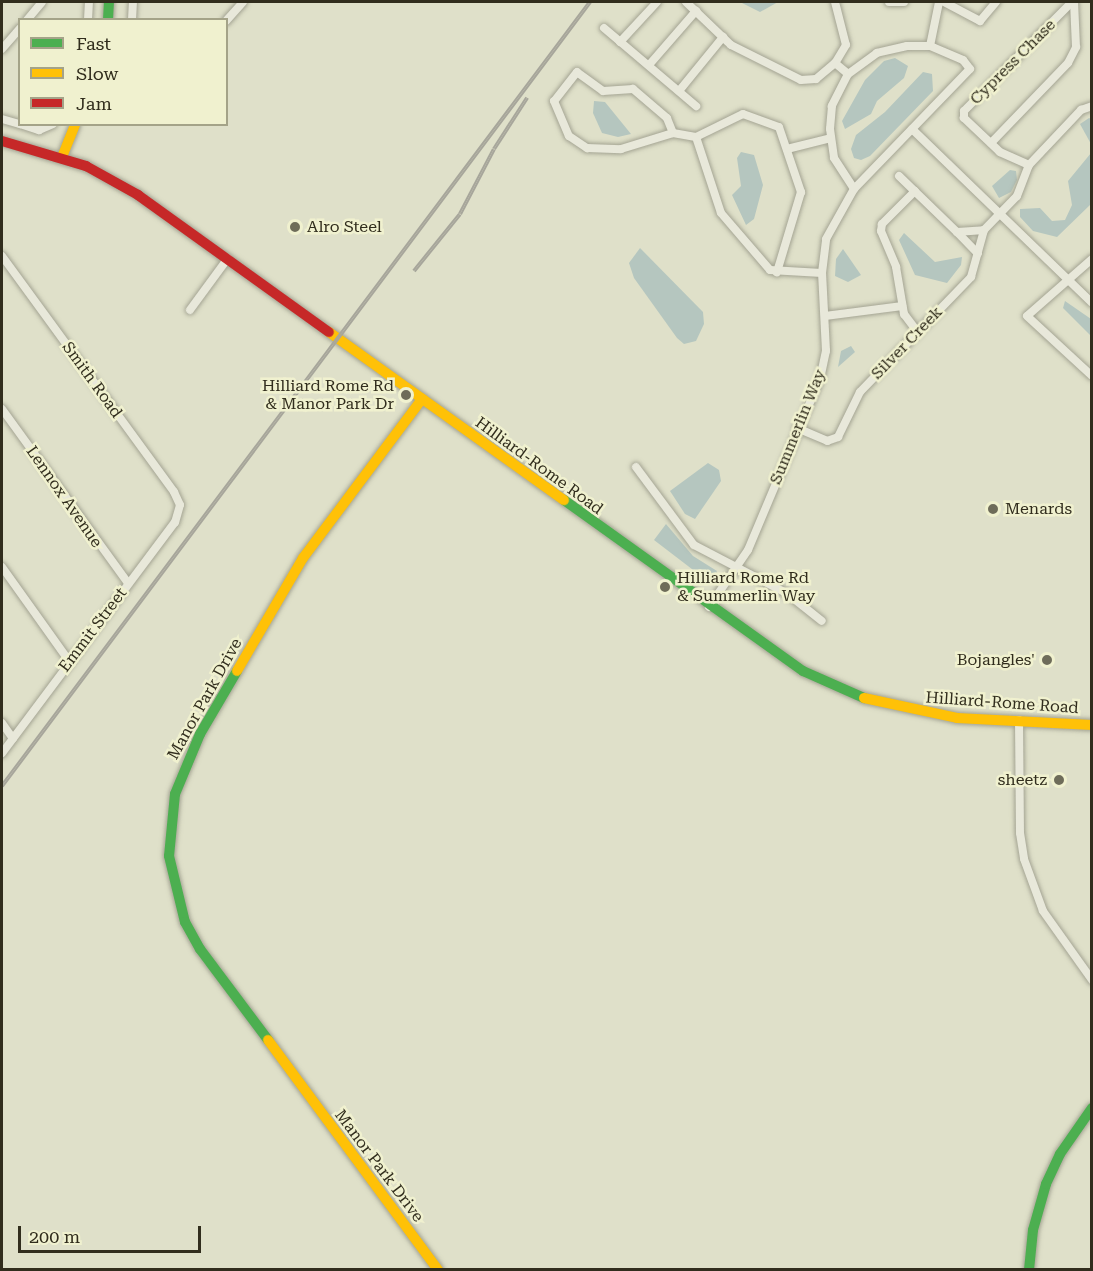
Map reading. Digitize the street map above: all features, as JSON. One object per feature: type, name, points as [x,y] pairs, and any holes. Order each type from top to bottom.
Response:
[{"type":"main road","points":[[108,18],[109,2]]},
{"type":"main road","points":[[62,157],[74,126]]},
{"type":"main road","name":"Hilliard-Rome Road","points":[[2,141],[62,157],[118,182],[228,258],[782,659],[861,697],[946,717],[1092,725]]},
{"type":"main road","name":"Manor Park Drive","points":[[422,399],[303,558],[200,734],[175,794],[170,856],[182,911],[200,949],[438,1269]]},
{"type":"main road","points":[[1029,1269],[1033,1230],[1046,1184],[1068,1140],[1092,1108]]},
{"type":"street","points":[[29,18],[42,2]]},
{"type":"street","points":[[88,18],[89,2]]},
{"type":"street","points":[[132,18],[133,2]]},
{"type":"street","points":[[228,19],[243,2]]},
{"type":"street","points":[[620,42],[657,2]]},
{"type":"street","points":[[686,2],[744,54],[801,80],[816,79],[835,63],[846,45],[835,2]]},
{"type":"street","points":[[889,2],[904,2]]},
{"type":"street","points":[[854,189],[834,158],[831,138],[832,106],[848,74],[877,53],[930,45],[939,2]]},
{"type":"street","points":[[944,2],[980,21],[996,2]]},
{"type":"street","points":[[991,143],[1068,63],[1076,47],[1073,2]]},
{"type":"street","name":"Cypress Chase","points":[[1029,165],[991,143],[964,118],[964,111],[1073,2]]},
{"type":"street","points":[[649,65],[696,11]]},
{"type":"street","points":[[604,28],[696,106]]},
{"type":"street","points":[[2,49],[18,30]]},
{"type":"street","points":[[679,91],[723,37]]},
{"type":"street","name":"Summerlin Way","points":[[709,607],[748,550],[797,428],[820,379],[826,351],[822,273],[826,239],[854,189],[970,69],[963,60],[930,45]]},
{"type":"street","points":[[835,63],[848,74]]},
{"type":"street","points":[[673,133],[667,118],[633,89],[603,91],[577,72],[554,101],[569,136],[587,148],[621,149],[644,145],[673,133],[696,137],[743,114],[779,127],[788,149],[800,198],[790,217],[777,272]]},
{"type":"street","points":[[1029,165],[1082,110],[1092,106]]},
{"type":"street","points":[[2,119],[18,123]]},
{"type":"street","points":[[26,126],[39,130],[48,126]]},
{"type":"street","points":[[912,129],[1092,303]]},
{"type":"street","points":[[696,137],[721,213],[770,270],[822,273]]},
{"type":"street","points":[[788,149],[831,138]]},
{"type":"street","name":"Silver Creek","points":[[797,428],[828,441],[838,437],[860,392],[971,277],[984,230],[1017,196],[1029,165]]},
{"type":"street","points":[[899,176],[978,254]]},
{"type":"street","points":[[915,191],[882,225],[881,231],[896,267],[902,306],[917,331]]},
{"type":"street","points":[[957,232],[984,230]]},
{"type":"street","points":[[189,310],[228,258]]},
{"type":"street","points":[[1092,259],[1069,282],[1027,316],[1092,376]]},
{"type":"street","name":"Smith Road","points":[[3,260],[174,492],[180,505]]},
{"type":"street","points":[[825,316],[902,306]]},
{"type":"street","name":"Lennox Avenue","points":[[2,409],[128,583]]},
{"type":"street","points":[[636,467],[694,545],[736,569],[788,594],[822,621]]},
{"type":"street","name":"Emmit Street","points":[[2,753],[175,522],[180,505]]},
{"type":"street","points":[[2,567],[69,661]]},
{"type":"street","points":[[1019,720],[1020,833],[1024,859],[1043,911],[1092,980]]},
{"type":"street","points":[[2,723],[13,739]]},
{"type":"shaded area","points":[[740,2],[778,2],[760,12]]},
{"type":"shaded area","points":[[895,58],[908,66],[904,78],[877,101],[871,114],[845,129],[842,121],[865,80],[884,61]]},
{"type":"shaded area","points":[[923,72],[932,74],[933,91],[870,156],[861,160],[854,158],[851,149],[856,135],[885,112]]},
{"type":"shaded area","points":[[594,101],[605,102],[631,134],[618,137],[602,133],[593,113]]},
{"type":"shaded area","points":[[1091,119],[1091,144],[1080,124]]},
{"type":"shaded area","points":[[741,152],[754,155],[763,185],[754,219],[746,225],[732,195],[741,186],[737,158]]},
{"type":"shaded area","points":[[1091,153],[1091,204],[1057,237],[1033,231],[1020,217],[1020,209],[1040,208],[1052,221],[1065,220],[1072,205],[1068,181]]},
{"type":"shaded area","points":[[1010,170],[1016,171],[1017,180],[1011,192],[999,198],[992,186]]},
{"type":"shaded area","points":[[904,233],[935,262],[962,257],[961,265],[947,283],[915,275],[899,240]]},
{"type":"shaded area","points":[[640,248],[703,312],[704,324],[696,341],[684,344],[677,338],[634,278],[629,263]]},
{"type":"shaded area","points":[[843,249],[861,275],[848,282],[835,276],[836,259]]},
{"type":"shaded area","points":[[1065,301],[1091,319],[1091,336],[1063,308]]},
{"type":"shaded area","points":[[851,346],[855,352],[838,367],[841,351]]},
{"type":"shaded area","points":[[708,463],[719,470],[721,481],[695,519],[685,514],[670,491]]},
{"type":"shaded area","points":[[666,524],[693,556],[717,571],[713,578],[701,576],[654,540]]},
{"type":"railway","points":[[2,786],[590,2]]},
{"type":"railway","points":[[414,271],[460,214],[494,149],[527,98]]},
{"type":"traffic: fast","points":[[108,18],[109,2]]},
{"type":"traffic: fast","points":[[564,500],[803,671],[864,698]]},
{"type":"traffic: fast","points":[[237,671],[200,734],[175,794],[169,856],[185,922],[200,949],[268,1040]]},
{"type":"traffic: fast","points":[[1029,1270],[1033,1230],[1046,1184],[1060,1154],[1092,1108]]},
{"type":"traffic: slow","points":[[62,157],[74,126]]},
{"type":"traffic: slow","points":[[329,332],[564,500]]},
{"type":"traffic: slow","points":[[237,671],[303,558],[422,399]]},
{"type":"traffic: slow","points":[[864,698],[957,718],[1092,725]]},
{"type":"traffic: slow","points":[[268,1040],[438,1270]]},
{"type":"traffic: jam","points":[[2,141],[86,166],[138,195],[329,332]]},
{"type":"place","name":"Alro Steel","points":[[295,227]]},
{"type":"place","name":"Hilliard Rome Rd & Manor Park Dr","points":[[406,395]]},
{"type":"place","name":"Menards","points":[[993,509]]},
{"type":"place","name":"Hilliard Rome Rd & Summerlin Way","points":[[665,587]]},
{"type":"place","name":"Bojangles'","points":[[1047,660]]},
{"type":"place","name":"sheetz","points":[[1059,780]]}]
